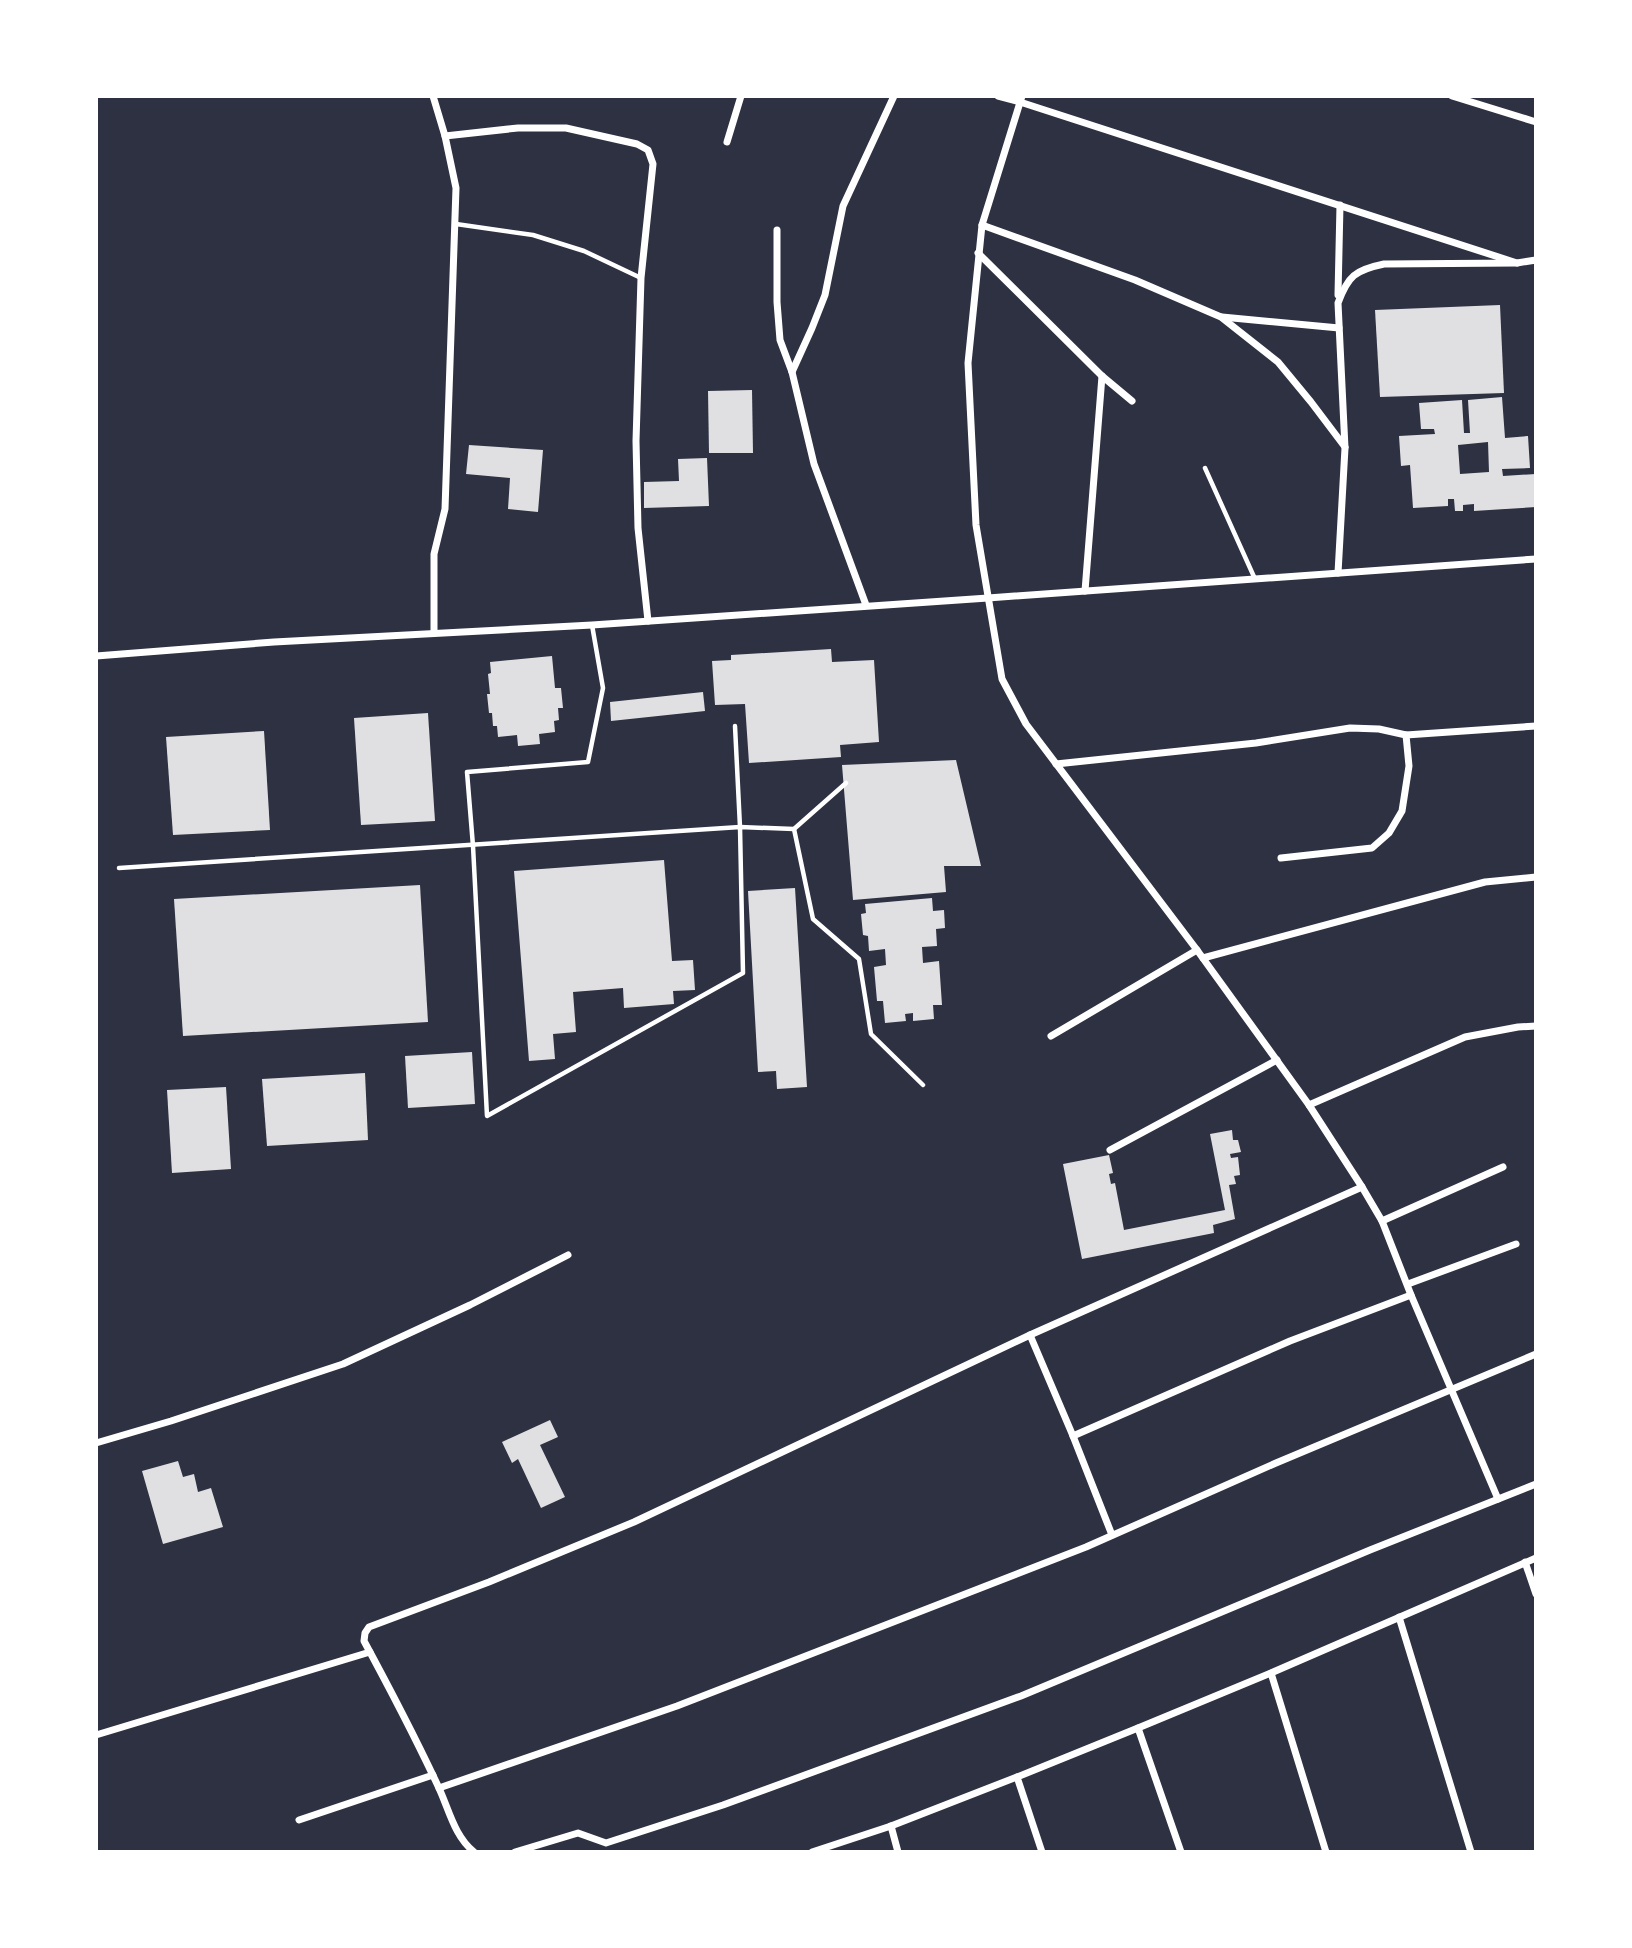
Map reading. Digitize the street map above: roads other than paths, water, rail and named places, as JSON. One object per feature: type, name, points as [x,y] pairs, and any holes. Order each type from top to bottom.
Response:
[{"type":"street","points":[[433,96],[456,188],[445,509],[433,554],[433,633]]},
{"type":"street","points":[[727,142],[741,96]]},
{"type":"street","points":[[792,372],[825,295],[844,206],[894,96]]},
{"type":"street","points":[[998,96],[1021,99],[1517,263]]},
{"type":"street","points":[[1452,96],[1536,122]]},
{"type":"street","points":[[1021,99],[982,225],[968,363],[976,525],[1002,678],[1026,724],[1203,958],[1309,1105],[1362,1186],[1382,1221],[1498,1499]]},
{"type":"street","points":[[445,136],[518,128],[566,128],[637,144],[648,150],[653,164],[641,278],[636,441],[638,528],[648,621]]},
{"type":"street","points":[[1338,573],[1345,448],[1338,303],[1340,205]]},
{"type":"street","points":[[982,225],[1135,280],[1221,317],[1278,362],[1345,448]]},
{"type":"street","points":[[778,230],[777,302],[780,340],[792,372],[814,464],[866,605]]},
{"type":"street","points":[[978,253],[1102,376],[1132,401]]},
{"type":"street","points":[[1338,303],[1344,286],[1354,274],[1368,267],[1384,264],[1517,263],[1536,260]]},
{"type":"street","points":[[1221,317],[1339,328]]},
{"type":"street","points":[[1086,591],[1102,376]]},
{"type":"street","points":[[96,656],[274,642],[592,625],[1536,559]]},
{"type":"street","points":[[1056,764],[1256,743],[1350,728],[1379,729],[1406,735],[1536,726]]},
{"type":"street","points":[[1281,858],[1372,848],[1389,833],[1402,811],[1409,766],[1406,735]]},
{"type":"street","points":[[1203,958],[1485,882],[1536,877]]},
{"type":"street","points":[[1051,1037],[1197,950]]},
{"type":"street","points":[[1309,1105],[1465,1037],[1536,1026]]},
{"type":"street","points":[[1110,1150],[1277,1060]]},
{"type":"street","points":[[1382,1221],[1503,1167]]},
{"type":"street","points":[[474,1852],[464,1844],[456,1830],[433,1775],[364,1641],[369,1627],[489,1582],[634,1522],[1030,1335],[1362,1186]]},
{"type":"street","points":[[1408,1284],[1517,1244]]},
{"type":"street","points":[[96,1443],[172,1422],[343,1364],[470,1305],[568,1255]]},
{"type":"street","points":[[1073,1436],[1290,1341],[1411,1295]]},
{"type":"street","points":[[1030,1335],[1112,1535]]},
{"type":"street","points":[[439,1788],[677,1706],[1112,1535],[1536,1354]]},
{"type":"street","points":[[515,1852],[578,1833],[606,1843],[723,1805],[1021,1696],[1370,1550],[1536,1484]]},
{"type":"street","points":[[812,1852],[891,1826],[1138,1728],[1536,1558]]},
{"type":"street","points":[[1525,1562],[1536,1594]]},
{"type":"street","points":[[1399,1617],[1471,1852]]},
{"type":"street","points":[[96,1735],[370,1652]]},
{"type":"street","points":[[1271,1673],[1326,1852]]},
{"type":"street","points":[[1138,1728],[1181,1852]]},
{"type":"street","points":[[299,1820],[433,1775]]},
{"type":"street","points":[[1017,1777],[1042,1852]]},
{"type":"street","points":[[891,1826],[898,1852]]},
{"type":"street","points":[[606,1843],[609,1852]]},
{"type":"lane","points":[[456,224],[533,235],[584,251],[641,278]]},
{"type":"lane","points":[[1205,468],[1255,579]]},
{"type":"lane","points":[[592,625],[603,688],[587,762],[467,772],[487,1116],[743,972],[735,726]]},
{"type":"lane","points":[[119,868],[740,827],[794,829],[846,783]]},
{"type":"lane","points":[[794,829],[813,919],[859,959],[871,1034],[923,1085]]}]
